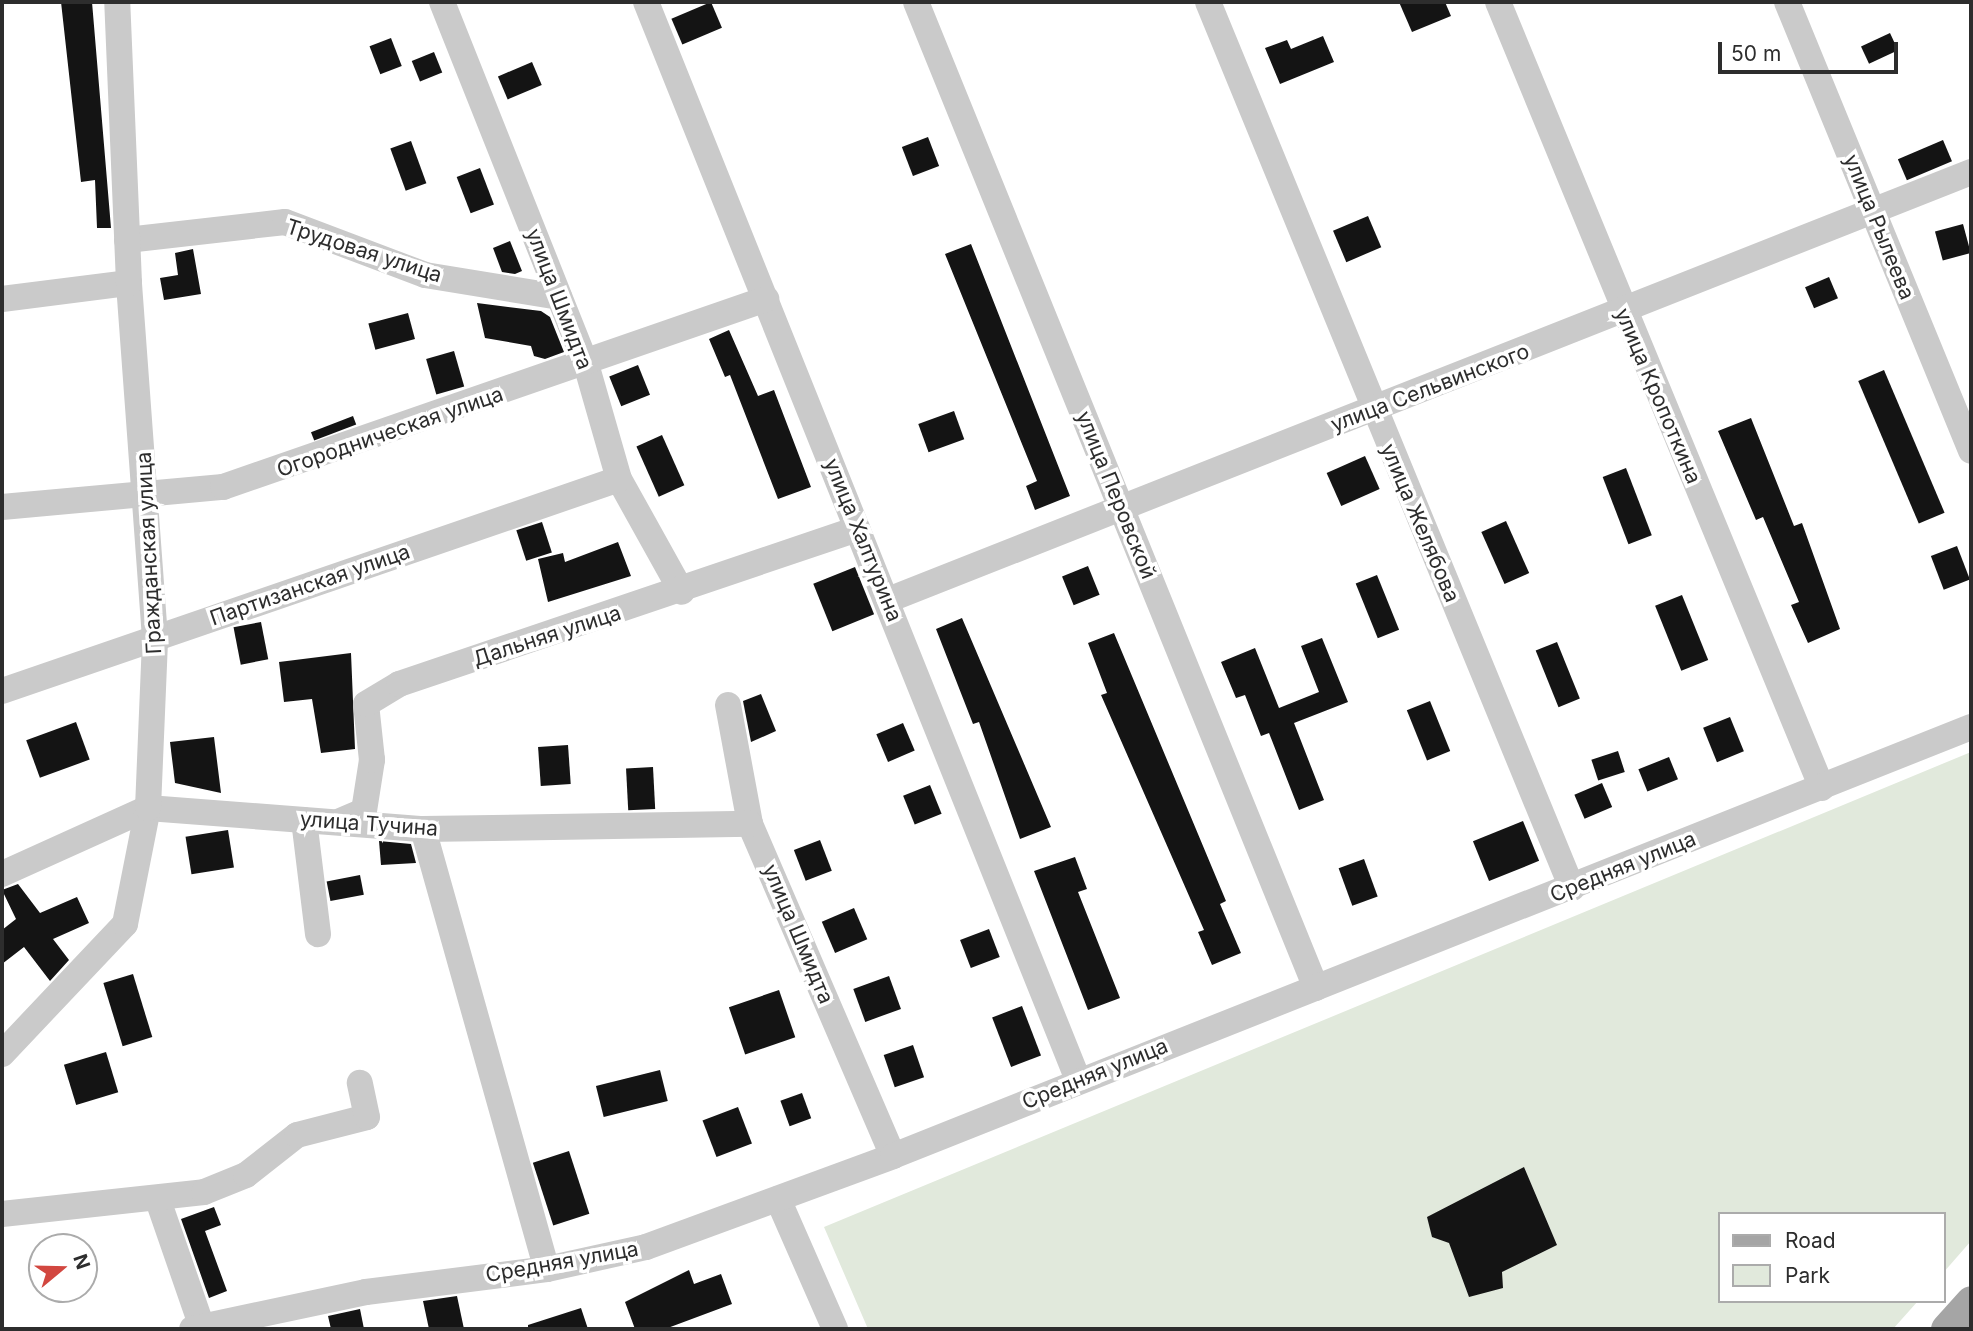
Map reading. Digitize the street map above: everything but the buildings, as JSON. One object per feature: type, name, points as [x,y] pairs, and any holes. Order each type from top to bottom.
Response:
[{"type":"main road","points":[[1947,1329],[1971,1302]]},
{"type":"street","name":"Гражданская улица","points":[[2,1054],[125,924],[148,808],[155,638],[149,497],[129,283],[117,2]]},
{"type":"street","name":"улица Шмидта","points":[[442,2],[586,364],[619,479],[682,592]]},
{"type":"street","name":"улица Халтурина","points":[[646,2],[888,600],[1078,1080]]},
{"type":"street","name":"улица Перовской","points":[[916,2],[1316,988]]},
{"type":"street","name":"улица Желябова","points":[[1208,2],[1373,410],[1572,888]]},
{"type":"street","name":"улица Кропоткина","points":[[1498,2],[1623,312],[1822,788]]},
{"type":"street","name":"улица Рылеева","points":[[1787,2],[1971,451]]},
{"type":"street","name":"улица Сельвинского","points":[[888,600],[1121,506],[1623,312],[1971,172]]},
{"type":"street","name":"Трудовая улица","points":[[127,240],[285,222],[425,275],[559,297]]},
{"type":"street","points":[[2,299],[129,283]]},
{"type":"street","name":"Огородническая улица","points":[[2,507],[149,497],[282,470],[766,299]]},
{"type":"street","name":"Партизанская улица","points":[[2,691],[619,479]]},
{"type":"street","name":"Дальняя улица","points":[[338,822],[363,811],[372,760],[366,704],[399,684],[682,592],[858,528]]},
{"type":"street","name":"улица Шмидта","points":[[728,705],[750,824],[893,1156]]},
{"type":"street","name":"Средняя улица","points":[[197,1328],[366,1292],[547,1269],[646,1247],[893,1156],[1078,1080],[1572,888],[1971,727]]},
{"type":"street","name":"улица Тучина","points":[[2,874],[148,808],[423,829],[750,824]]},
{"type":"street","points":[[304,820],[318,934]]},
{"type":"street","points":[[423,829],[547,1269]]},
{"type":"street","points":[[2,1214],[134,1195],[158,1200],[204,1192],[246,1175],[297,1135],[367,1117],[360,1083]]},
{"type":"street","points":[[798,1245],[799,1210],[818,1184]]},
{"type":"street","points":[[778,1199],[835,1329]]},
{"type":"street","points":[[158,1200],[197,1328]]},
{"type":"street","points":[[748,1210],[772,1221],[798,1245]]},
{"type":"green space","points":[[1971,752],[1971,1241],[1945,1271],[1945,1212],[1717,1212],[1717,1303],[1916,1303],[1893,1329],[868,1329],[824,1227]]}]
